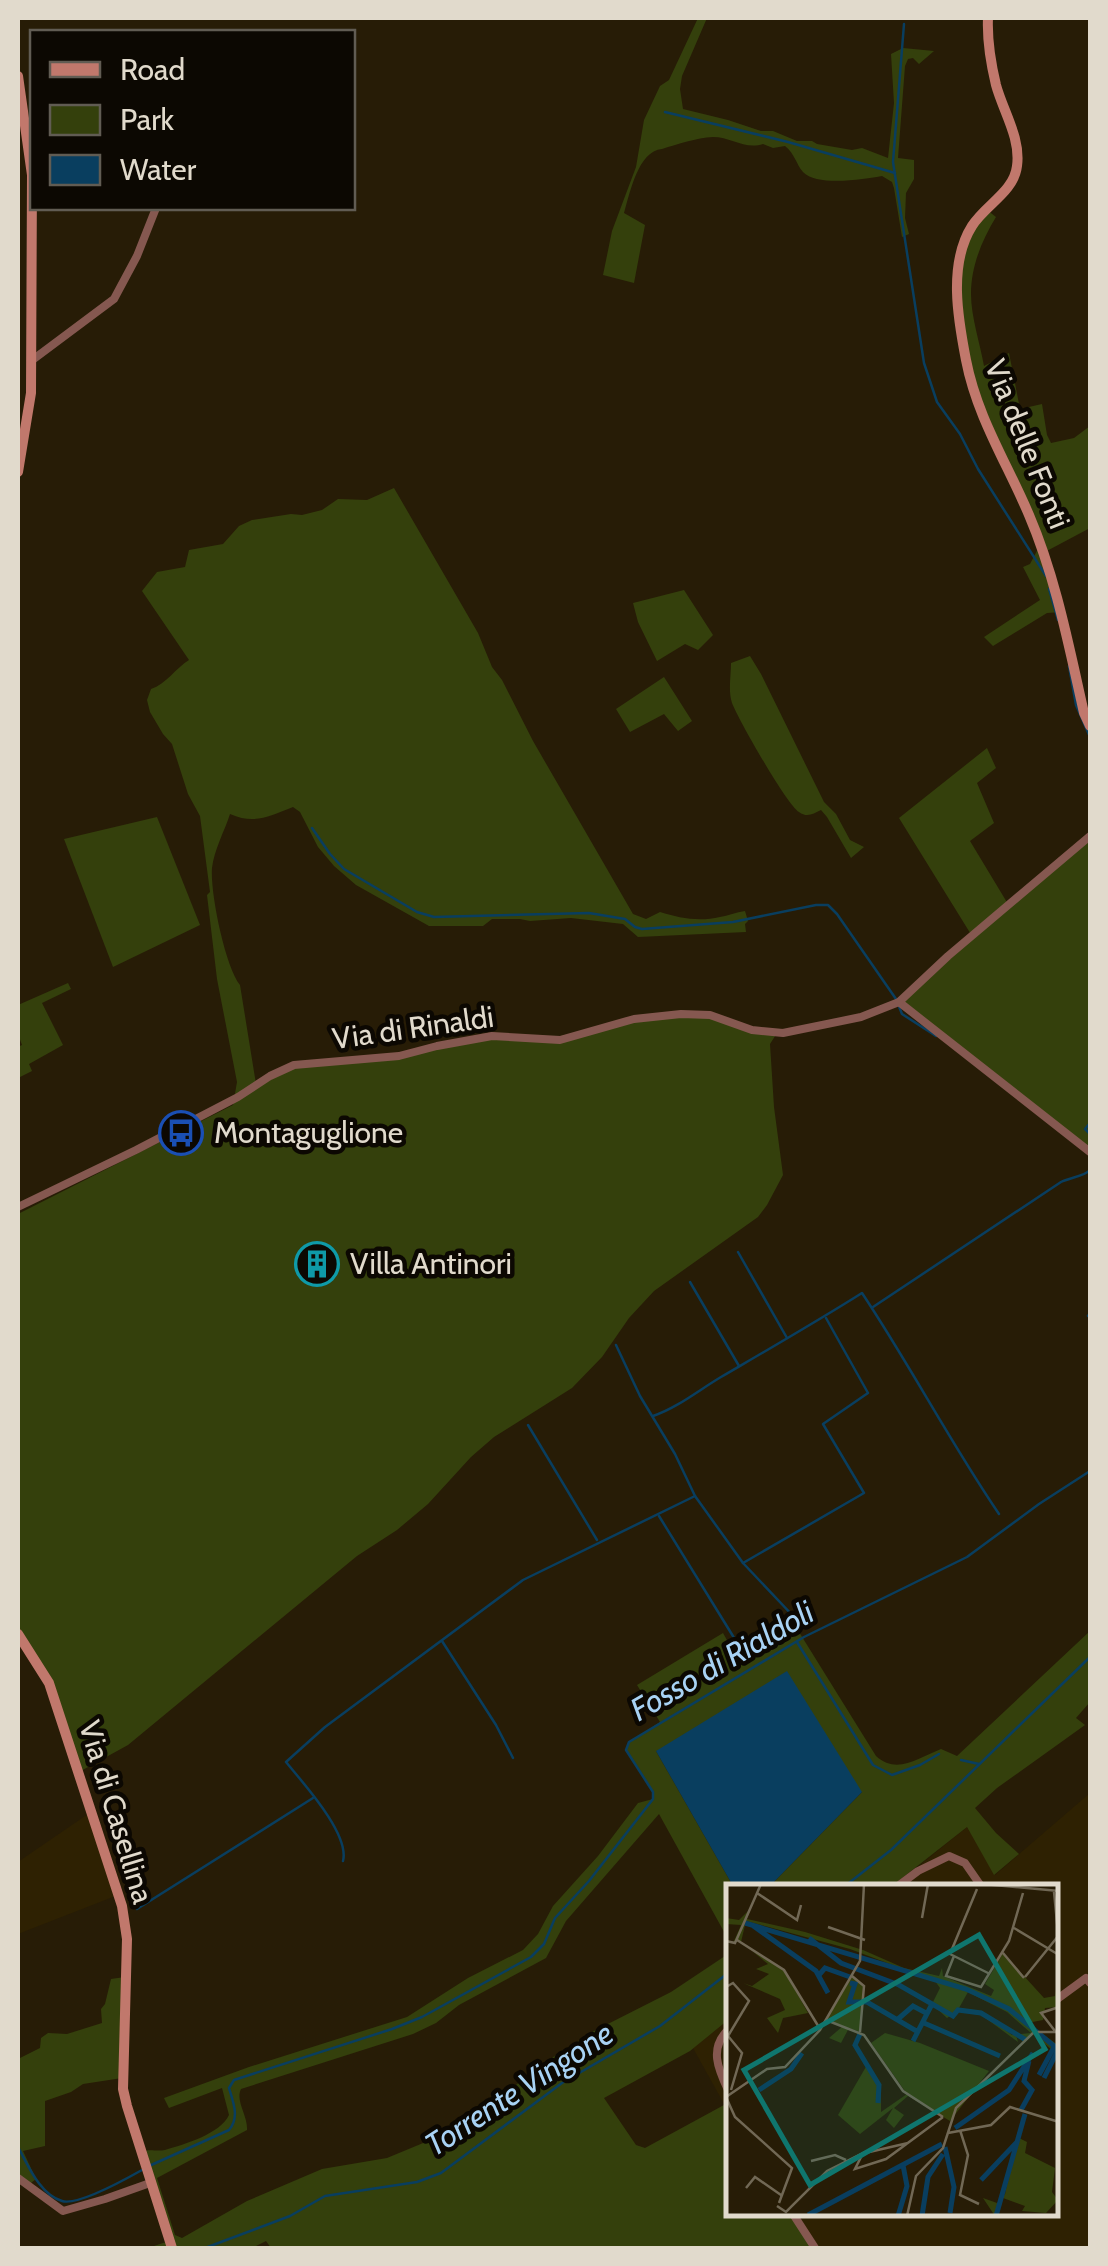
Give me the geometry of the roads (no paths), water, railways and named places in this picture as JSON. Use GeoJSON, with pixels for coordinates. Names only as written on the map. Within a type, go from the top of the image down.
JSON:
{"type":"FeatureCollection","features":[{"type":"Feature","properties":{"kind":"street","name":"Via delle Fonti"},"geometry":{"type":"LineString","coordinates":[[988,18],[996,86],[1016,140],[1018,166],[1011,184],[972,226],[959,260],[958,309],[978,408],[1029,516],[1049,569],[1084,714],[1090,725]]}},
{"type":"Feature","properties":{"kind":"street"},"geometry":{"type":"LineString","coordinates":[[18,76],[30,160]]}},
{"type":"Feature","properties":{"kind":"street"},"geometry":{"type":"LineString","coordinates":[[18,472],[31,393],[32,210]]}},
{"type":"Feature","properties":{"kind":"street"},"geometry":{"type":"LineString","coordinates":[[32,360],[114,299],[155,210]]}},
{"type":"Feature","properties":{"kind":"street","name":"Via di Rinaldi"},"geometry":{"type":"LineString","coordinates":[[18,1207],[150,1143],[294,1065],[399,1056],[492,1036],[560,1040],[634,1019],[681,1014],[710,1015],[752,1030],[783,1033],[861,1017],[899,1002],[1090,836]]}},
{"type":"Feature","properties":{"kind":"street"},"geometry":{"type":"LineString","coordinates":[[899,1002],[1090,1152]]}},
{"type":"Feature","properties":{"kind":"street","name":"Via di Casellina"},"geometry":{"type":"LineString","coordinates":[[18,1634],[49,1683],[122,1906],[127,1939],[123,2089],[172,2248]]}},
{"type":"Feature","properties":{"kind":"street"},"geometry":{"type":"LineString","coordinates":[[901,1884],[949,1856],[966,1864],[980,1884]]}},
{"type":"Feature","properties":{"kind":"street"},"geometry":{"type":"LineString","coordinates":[[1058,1996],[1088,1981]]}},
{"type":"Feature","properties":{"kind":"street"},"geometry":{"type":"LineString","coordinates":[[726,2032],[716,2051],[726,2085]]}},
{"type":"Feature","properties":{"kind":"street"},"geometry":{"type":"LineString","coordinates":[[18,2178],[63,2211],[106,2200],[149,2180]]}},
{"type":"Feature","properties":{"kind":"street"},"geometry":{"type":"LineString","coordinates":[[794,2216],[815,2248]]}},
{"type":"Feature","properties":{"kind":"water"},"geometry":{"type":"Polygon","coordinates":[[[787,1671],[862,1792],[772,1884],[732,1884],[656,1751],[787,1671]]]}},
{"type":"Feature","properties":{"kind":"waterway"},"geometry":{"type":"LineString","coordinates":[[904,24],[893,162],[924,363],[937,402],[1046,576]]}},
{"type":"Feature","properties":{"kind":"waterway"},"geometry":{"type":"LineString","coordinates":[[665,112],[895,173]]}},
{"type":"Feature","properties":{"kind":"waterway"},"geometry":{"type":"LineString","coordinates":[[1049,589],[1058,620]]}},
{"type":"Feature","properties":{"kind":"waterway"},"geometry":{"type":"LineString","coordinates":[[1069,666],[1076,705],[1090,737]]}},
{"type":"Feature","properties":{"kind":"waterway"},"geometry":{"type":"LineString","coordinates":[[312,828],[344,869],[417,912],[434,917],[589,913],[625,919],[642,929],[733,922],[828,905],[896,999],[902,1014],[936,1036]]}},
{"type":"Feature","properties":{"kind":"waterway"},"geometry":{"type":"LineString","coordinates":[[1090,1123],[1085,1129],[1090,1134]]}},
{"type":"Feature","properties":{"kind":"waterway"},"geometry":{"type":"LineString","coordinates":[[873,1307],[1061,1182],[1090,1170]]}},
{"type":"Feature","properties":{"kind":"waterway"},"geometry":{"type":"LineString","coordinates":[[738,1252],[787,1338]]}},
{"type":"Feature","properties":{"kind":"waterway"},"geometry":{"type":"LineString","coordinates":[[690,1282],[739,1366]]}},
{"type":"Feature","properties":{"kind":"waterway"},"geometry":{"type":"LineString","coordinates":[[653,1416],[862,1293],[999,1514]]}},
{"type":"Feature","properties":{"kind":"waterway"},"geometry":{"type":"LineString","coordinates":[[743,1563],[864,1493],[823,1424],[868,1393],[826,1318]]}},
{"type":"Feature","properties":{"kind":"waterway"},"geometry":{"type":"LineString","coordinates":[[616,1345],[695,1496],[743,1563],[795,1618]]}},
{"type":"Feature","properties":{"kind":"waterway"},"geometry":{"type":"LineString","coordinates":[[528,1425],[597,1540]]}},
{"type":"Feature","properties":{"kind":"waterway","name":"Fosso di Rialdoli"},"geometry":{"type":"LineString","coordinates":[[149,2166],[229,2130],[235,2115],[229,2088],[234,2080],[422,2017],[531,1957],[544,1944],[555,1918],[653,1799],[653,1792],[626,1750],[629,1742],[804,1637],[967,1557],[1090,1471]]}},
{"type":"Feature","properties":{"kind":"waterway"},"geometry":{"type":"LineString","coordinates":[[343,1861],[333,1823],[286,1762],[325,1727],[523,1580],[695,1496]]}},
{"type":"Feature","properties":{"kind":"waterway"},"geometry":{"type":"LineString","coordinates":[[659,1516],[744,1654]]}},
{"type":"Feature","properties":{"kind":"waterway"},"geometry":{"type":"LineString","coordinates":[[442,1641],[513,1758]]}},
{"type":"Feature","properties":{"kind":"waterway"},"geometry":{"type":"LineString","coordinates":[[797,1642],[873,1765],[892,1775],[939,1754]]}},
{"type":"Feature","properties":{"kind":"waterway","name":"Torrente Vingone"},"geometry":{"type":"LineString","coordinates":[[848,1884],[891,1850],[1090,1657]]}},
{"type":"Feature","properties":{"kind":"waterway"},"geometry":{"type":"LineString","coordinates":[[961,1760],[979,1764]]}},
{"type":"Feature","properties":{"kind":"waterway"},"geometry":{"type":"LineString","coordinates":[[137,1909],[313,1798]]}},
{"type":"Feature","properties":{"kind":"waterway","name":"Torrente Vingone"},"geometry":{"type":"LineString","coordinates":[[205,2248],[290,2216],[325,2196],[417,2182],[441,2173],[562,2083],[660,2026],[726,1975]]}},
{"type":"Feature","properties":{"kind":"waterway","name":"Fosso di Rialdoli"},"geometry":{"type":"LineString","coordinates":[[18,2147],[41,2186],[62,2201],[90,2196],[142,2170]]}},
{"type":"Feature","properties":{"kind":"place","name":"Montaguglione"},"geometry":{"type":"Point","coordinates":[181,1133]}},
{"type":"Feature","properties":{"kind":"place","name":"Villa Antinori"},"geometry":{"type":"Point","coordinates":[317,1264]}}]}
